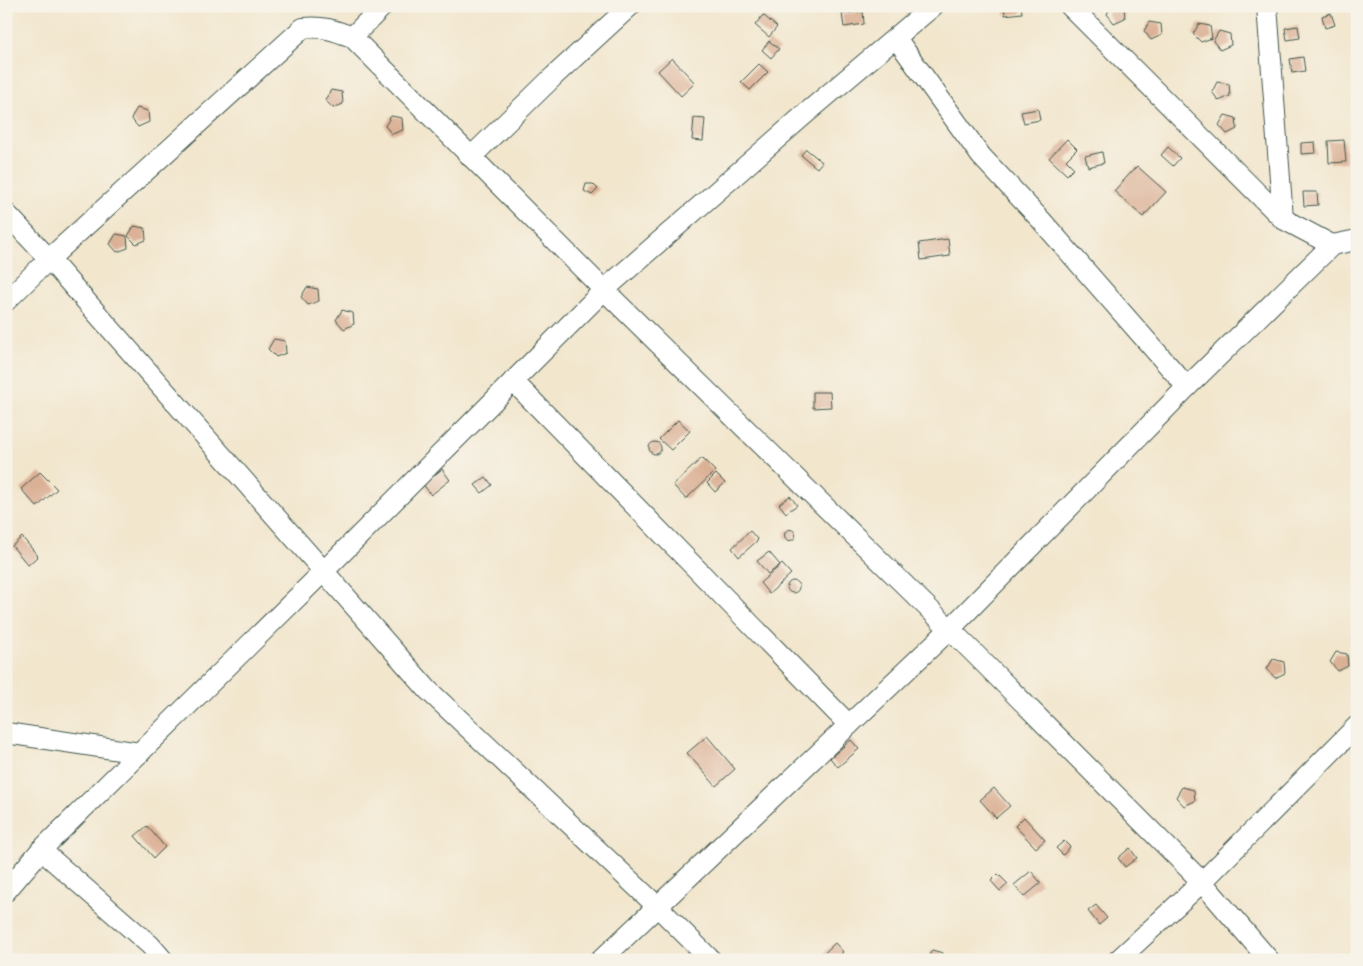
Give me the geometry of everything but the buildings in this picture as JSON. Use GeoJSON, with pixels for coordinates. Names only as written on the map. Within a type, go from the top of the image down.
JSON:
{"type":"FeatureCollection","features":[{"type":"Feature","properties":{"kind":"street"},"geometry":{"type":"LineString","coordinates":[[352,37],[384,6]]}},
{"type":"Feature","properties":{"kind":"street"},"geometry":{"type":"LineString","coordinates":[[6,891],[41,850],[324,571],[604,290],[804,114],[934,6]]}},
{"type":"Feature","properties":{"kind":"street"},"geometry":{"type":"LineString","coordinates":[[1070,6],[1283,219],[1332,245]]}},
{"type":"Feature","properties":{"kind":"street"},"geometry":{"type":"LineString","coordinates":[[1267,6],[1283,219]]}},
{"type":"Feature","properties":{"kind":"street"},"geometry":{"type":"LineString","coordinates":[[471,157],[616,10]]}},
{"type":"Feature","properties":{"kind":"street"},"geometry":{"type":"LineString","coordinates":[[6,301],[49,259],[303,28],[318,27],[331,29],[352,37],[604,290],[950,629],[1202,882],[1269,960]]}},
{"type":"Feature","properties":{"kind":"street"},"geometry":{"type":"LineString","coordinates":[[896,38],[981,156],[1187,387]]}},
{"type":"Feature","properties":{"kind":"street"},"geometry":{"type":"LineString","coordinates":[[6,214],[49,259],[428,690],[712,960]]}},
{"type":"Feature","properties":{"kind":"street"},"geometry":{"type":"LineString","coordinates":[[601,960],[950,629],[1187,387],[1332,245],[1357,240]]}},
{"type":"Feature","properties":{"kind":"street"},"geometry":{"type":"LineString","coordinates":[[513,381],[849,725]]}},
{"type":"Feature","properties":{"kind":"street"},"geometry":{"type":"LineString","coordinates":[[1118,960],[1202,882],[1357,726]]}},
{"type":"Feature","properties":{"kind":"street"},"geometry":{"type":"LineString","coordinates":[[6,733],[140,753]]}},
{"type":"Feature","properties":{"kind":"street"},"geometry":{"type":"LineString","coordinates":[[41,850],[150,945],[163,960]]}}]}
